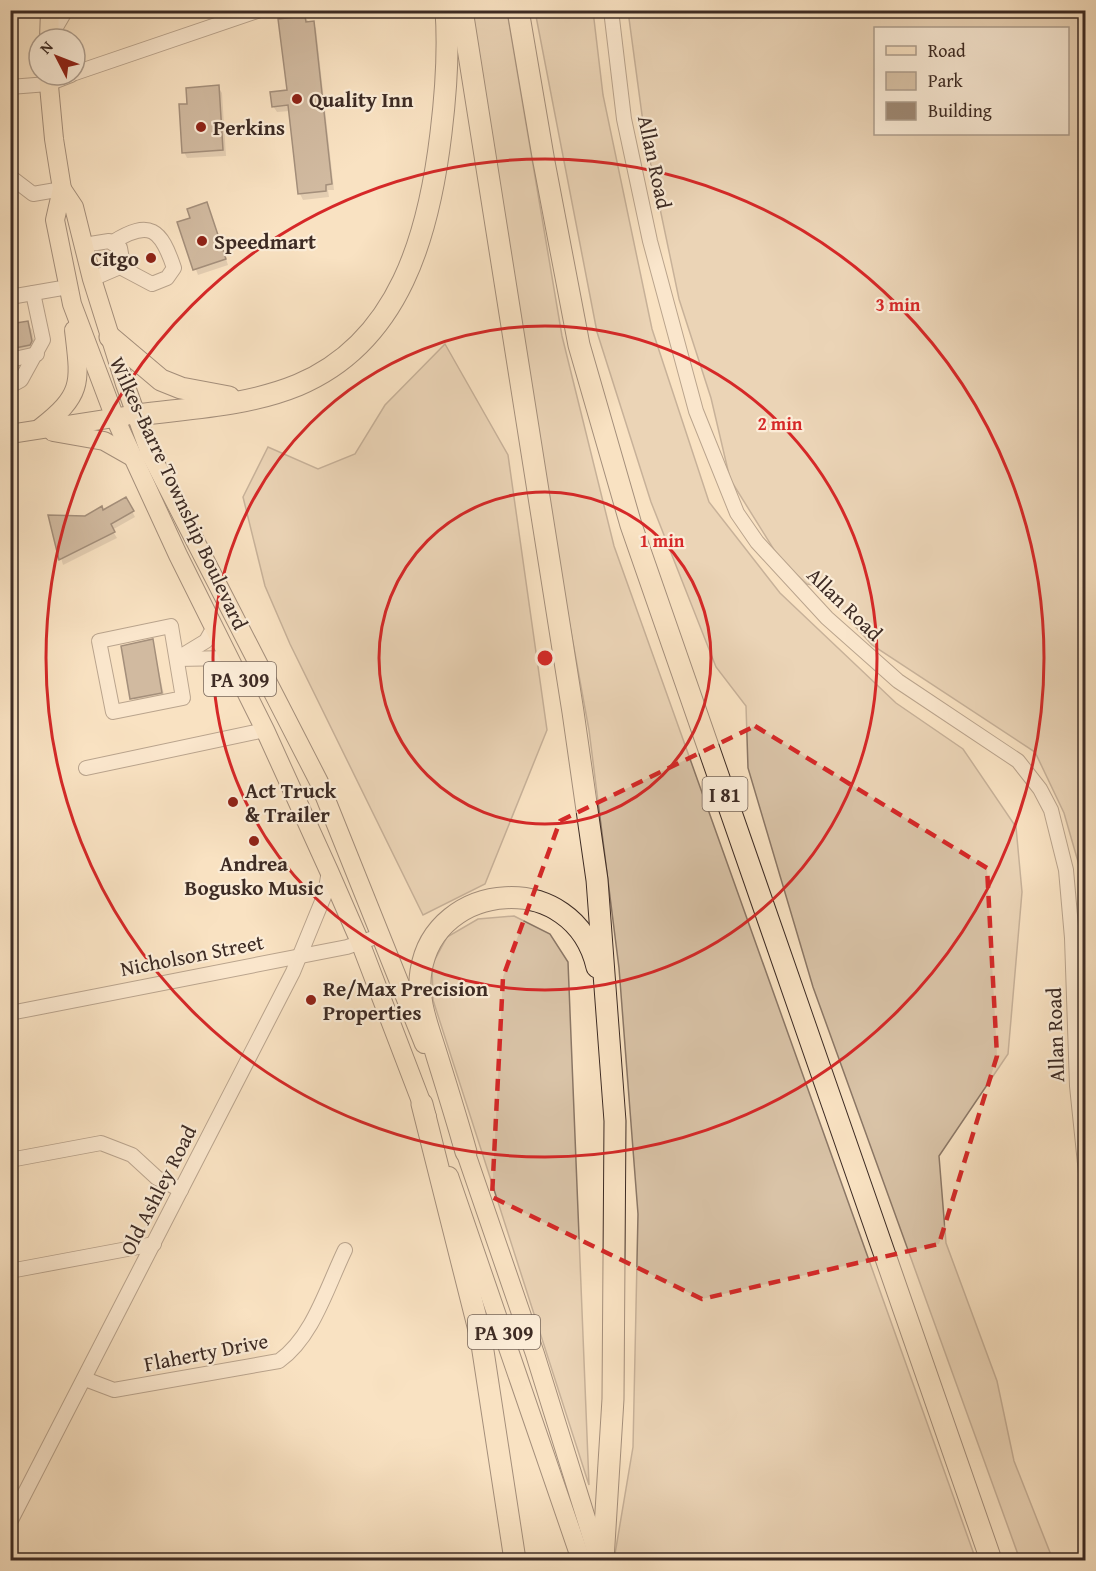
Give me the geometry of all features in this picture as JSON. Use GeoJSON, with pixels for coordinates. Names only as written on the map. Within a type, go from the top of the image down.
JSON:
{"type":"FeatureCollection","features":[{"type":"Feature","properties":{"kind":"highway"},"geometry":{"type":"LineString","coordinates":[[137,415],[250,401],[300,384],[339,362],[378,325],[398,295],[418,246],[437,169],[449,51],[446,10]]}},
{"type":"Feature","properties":{"kind":"highway"},"geometry":{"type":"LineString","coordinates":[[462,10],[597,880],[615,1121],[616,1253],[613,1399],[601,1560]]}},
{"type":"Feature","properties":{"kind":"highway","name":"I 81"},"geometry":{"type":"LineString","coordinates":[[518,10],[579,345],[631,525],[992,1560]]}},
{"type":"Feature","properties":{"kind":"highway"},"geometry":{"type":"LineString","coordinates":[[110,337],[161,381],[181,388],[250,401]]}},
{"type":"Feature","properties":{"kind":"highway"},"geometry":{"type":"LineString","coordinates":[[466,1152],[420,989],[425,954],[444,926],[470,907],[486,901],[516,896],[547,903],[575,926],[589,945],[597,963],[607,1016]]}},
{"type":"Feature","properties":{"kind":"highway"},"geometry":{"type":"LineString","coordinates":[[422,1104],[482,1338],[515,1560]]}},
{"type":"Feature","properties":{"kind":"main road"},"geometry":{"type":"LineString","coordinates":[[49,27],[50,10]]}},
{"type":"Feature","properties":{"kind":"main road","name":"Wilkes-Barre Township Boulevard"},"geometry":{"type":"LineString","coordinates":[[49,87],[62,189],[55,220],[70,296],[115,418],[265,730],[360,942],[422,1104]]}},
{"type":"Feature","properties":{"kind":"main road","name":"Wilkes-Barre Township Boulevard"},"geometry":{"type":"LineString","coordinates":[[62,189],[75,207],[92,279],[150,453],[319,782],[382,935],[466,1152]]}},
{"type":"Feature","properties":{"kind":"main road"},"geometry":{"type":"LineString","coordinates":[[40,429],[67,405],[80,377],[70,296]]}},
{"type":"Feature","properties":{"kind":"main road"},"geometry":{"type":"LineString","coordinates":[[10,434],[137,415]]}},
{"type":"Feature","properties":{"kind":"main road"},"geometry":{"type":"LineString","coordinates":[[40,429],[104,441],[134,458]]}},
{"type":"Feature","properties":{"kind":"main road","name":"PA 309"},"geometry":{"type":"LineString","coordinates":[[422,1104],[493,1300],[581,1560]]}},
{"type":"Feature","properties":{"kind":"main road","name":"PA 309"},"geometry":{"type":"LineString","coordinates":[[466,1152],[535,1354],[601,1560]]}},
{"type":"Feature","properties":{"kind":"street"},"geometry":{"type":"LineString","coordinates":[[56,27],[66,10]]}},
{"type":"Feature","properties":{"kind":"street"},"geometry":{"type":"LineString","coordinates":[[87,69],[231,15],[260,10]]}},
{"type":"Feature","properties":{"kind":"street","name":"Allan Road"},"geometry":{"type":"LineString","coordinates":[[611,10],[624,119],[650,241],[696,411],[737,513],[764,550],[844,634],[898,681],[1018,761],[1040,789],[1051,810],[1066,870],[1072,938],[1077,1086],[1086,1173]]}},
{"type":"Feature","properties":{"kind":"street"},"geometry":{"type":"LineString","coordinates":[[10,87],[27,83]]}},
{"type":"Feature","properties":{"kind":"street"},"geometry":{"type":"LineString","coordinates":[[11,175],[33,194],[62,189]]}},
{"type":"Feature","properties":{"kind":"street"},"geometry":{"type":"LineString","coordinates":[[84,245],[113,242],[126,234],[152,229],[162,238],[174,268],[167,279],[152,284],[120,267]]}},
{"type":"Feature","properties":{"kind":"street"},"geometry":{"type":"LineString","coordinates":[[113,242],[120,248],[122,259],[120,267]]}},
{"type":"Feature","properties":{"kind":"street"},"geometry":{"type":"LineString","coordinates":[[92,279],[120,267]]}},
{"type":"Feature","properties":{"kind":"street"},"geometry":{"type":"LineString","coordinates":[[10,297],[33,293],[70,296]]}},
{"type":"Feature","properties":{"kind":"street"},"geometry":{"type":"LineString","coordinates":[[10,386],[21,380],[43,340],[33,293]]}},
{"type":"Feature","properties":{"kind":"street"},"geometry":{"type":"LineString","coordinates":[[10,360],[37,354]]}},
{"type":"Feature","properties":{"kind":"street"},"geometry":{"type":"LineString","coordinates":[[171,626],[177,659],[183,698],[113,712],[99,640],[171,626]]}},
{"type":"Feature","properties":{"kind":"street"},"geometry":{"type":"LineString","coordinates":[[177,659],[206,641],[214,627]]}},
{"type":"Feature","properties":{"kind":"street"},"geometry":{"type":"LineString","coordinates":[[177,659],[230,658]]}},
{"type":"Feature","properties":{"kind":"street"},"geometry":{"type":"LineString","coordinates":[[86,768],[265,730]]}},
{"type":"Feature","properties":{"kind":"street","name":"Old Ashley Road"},"geometry":{"type":"LineString","coordinates":[[10,1522],[154,1244],[299,956],[325,894],[329,871]]}},
{"type":"Feature","properties":{"kind":"street","name":"Nicholson Street"},"geometry":{"type":"LineString","coordinates":[[10,1013],[299,956],[382,935]]}},
{"type":"Feature","properties":{"kind":"street"},"geometry":{"type":"LineString","coordinates":[[10,1160],[101,1143],[132,1155],[157,1178],[181,1190]]}},
{"type":"Feature","properties":{"kind":"street"},"geometry":{"type":"LineString","coordinates":[[10,1271],[154,1244]]}},
{"type":"Feature","properties":{"kind":"street","name":"Flaherty Drive"},"geometry":{"type":"LineString","coordinates":[[85,1379],[114,1390],[279,1361],[292,1351],[306,1332],[345,1250]]}},
{"type":"Feature","properties":{"kind":"highlighted area"},"geometry":{"type":"Polygon","coordinates":[[[755,726],[987,868],[997,1056],[939,1244],[702,1299],[492,1197],[503,977],[560,821],[755,726]]]}},
{"type":"Feature","properties":{"kind":"green space"},"geometry":{"type":"Polygon","coordinates":[[[470,11],[507,11],[562,336],[614,546],[976,1560],[614,1560],[633,1447],[638,1214],[619,968],[589,730],[539,457],[470,11]]]}},
{"type":"Feature","properties":{"kind":"green space"},"geometry":{"type":"Polygon","coordinates":[[[535,11],[593,11],[603,95],[652,329],[709,502],[780,593],[896,703],[963,749],[1016,827],[1022,892],[1008,1054],[939,1156],[946,1243],[997,1381],[1014,1461],[1053,1560],[1020,1560],[813,987],[748,768],[746,706],[716,667],[651,502],[597,332],[535,11]]]}},
{"type":"Feature","properties":{"kind":"green space"},"geometry":{"type":"Polygon","coordinates":[[[628,11],[1085,11],[1085,903],[1083,879],[1064,813],[1035,752],[872,645],[819,586],[807,584],[781,561],[730,479],[711,398],[679,299],[645,137],[628,11]]]}},
{"type":"Feature","properties":{"kind":"green space"},"geometry":{"type":"Polygon","coordinates":[[[445,344],[508,455],[547,730],[485,884],[423,915],[290,644],[265,586],[243,497],[268,447],[318,469],[355,454],[385,405],[445,344]]]}},
{"type":"Feature","properties":{"kind":"green space"},"geometry":{"type":"Polygon","coordinates":[[[514,916],[550,934],[568,962],[589,1485],[433,1000],[432,965],[447,937],[478,919],[514,916]]]}},
{"type":"Feature","properties":{"kind":"building","name":"Quality Inn"},"geometry":{"type":"Polygon","coordinates":[[[305,16],[306,22],[314,21],[332,184],[326,185],[326,191],[298,194],[288,105],[272,107],[270,92],[287,90],[278,19],[305,16]]]}},
{"type":"Feature","properties":{"kind":"building","name":"Perkins"},"geometry":{"type":"Polygon","coordinates":[[[219,85],[223,150],[182,153],[179,104],[187,104],[186,88],[219,85]]]}},
{"type":"Feature","properties":{"kind":"building","name":"Speedmart"},"geometry":{"type":"Polygon","coordinates":[[[207,202],[226,259],[193,270],[177,222],[190,218],[187,209],[207,202]]]}},
{"type":"Feature","properties":{"kind":"building"},"geometry":{"type":"Polygon","coordinates":[[[28,321],[32,341],[30,345],[10,349],[10,324],[28,321]]]}},
{"type":"Feature","properties":{"kind":"building"},"geometry":{"type":"Polygon","coordinates":[[[126,497],[134,511],[111,524],[115,532],[59,560],[48,515],[85,516],[102,506],[103,510],[126,497]]]}},
{"type":"Feature","properties":{"kind":"building"},"geometry":{"type":"Polygon","coordinates":[[[153,639],[162,693],[130,699],[121,646],[153,639]]]}},
{"type":"Feature","properties":{"kind":"place","name":"Quality Inn"},"geometry":{"type":"Point","coordinates":[297,99]}},
{"type":"Feature","properties":{"kind":"place","name":"Perkins"},"geometry":{"type":"Point","coordinates":[201,127]}},
{"type":"Feature","properties":{"kind":"place","name":"Speedmart"},"geometry":{"type":"Point","coordinates":[202,241]}},
{"type":"Feature","properties":{"kind":"place","name":"Citgo"},"geometry":{"type":"Point","coordinates":[151,258]}},
{"type":"Feature","properties":{"kind":"place","name":"Act Truck & Trailer"},"geometry":{"type":"Point","coordinates":[233,802]}},
{"type":"Feature","properties":{"kind":"place","name":"Andrea Bogusko Music"},"geometry":{"type":"Point","coordinates":[254,841]}},
{"type":"Feature","properties":{"kind":"place","name":"Re/Max Precision Properties"},"geometry":{"type":"Point","coordinates":[311,1000]}}]}
